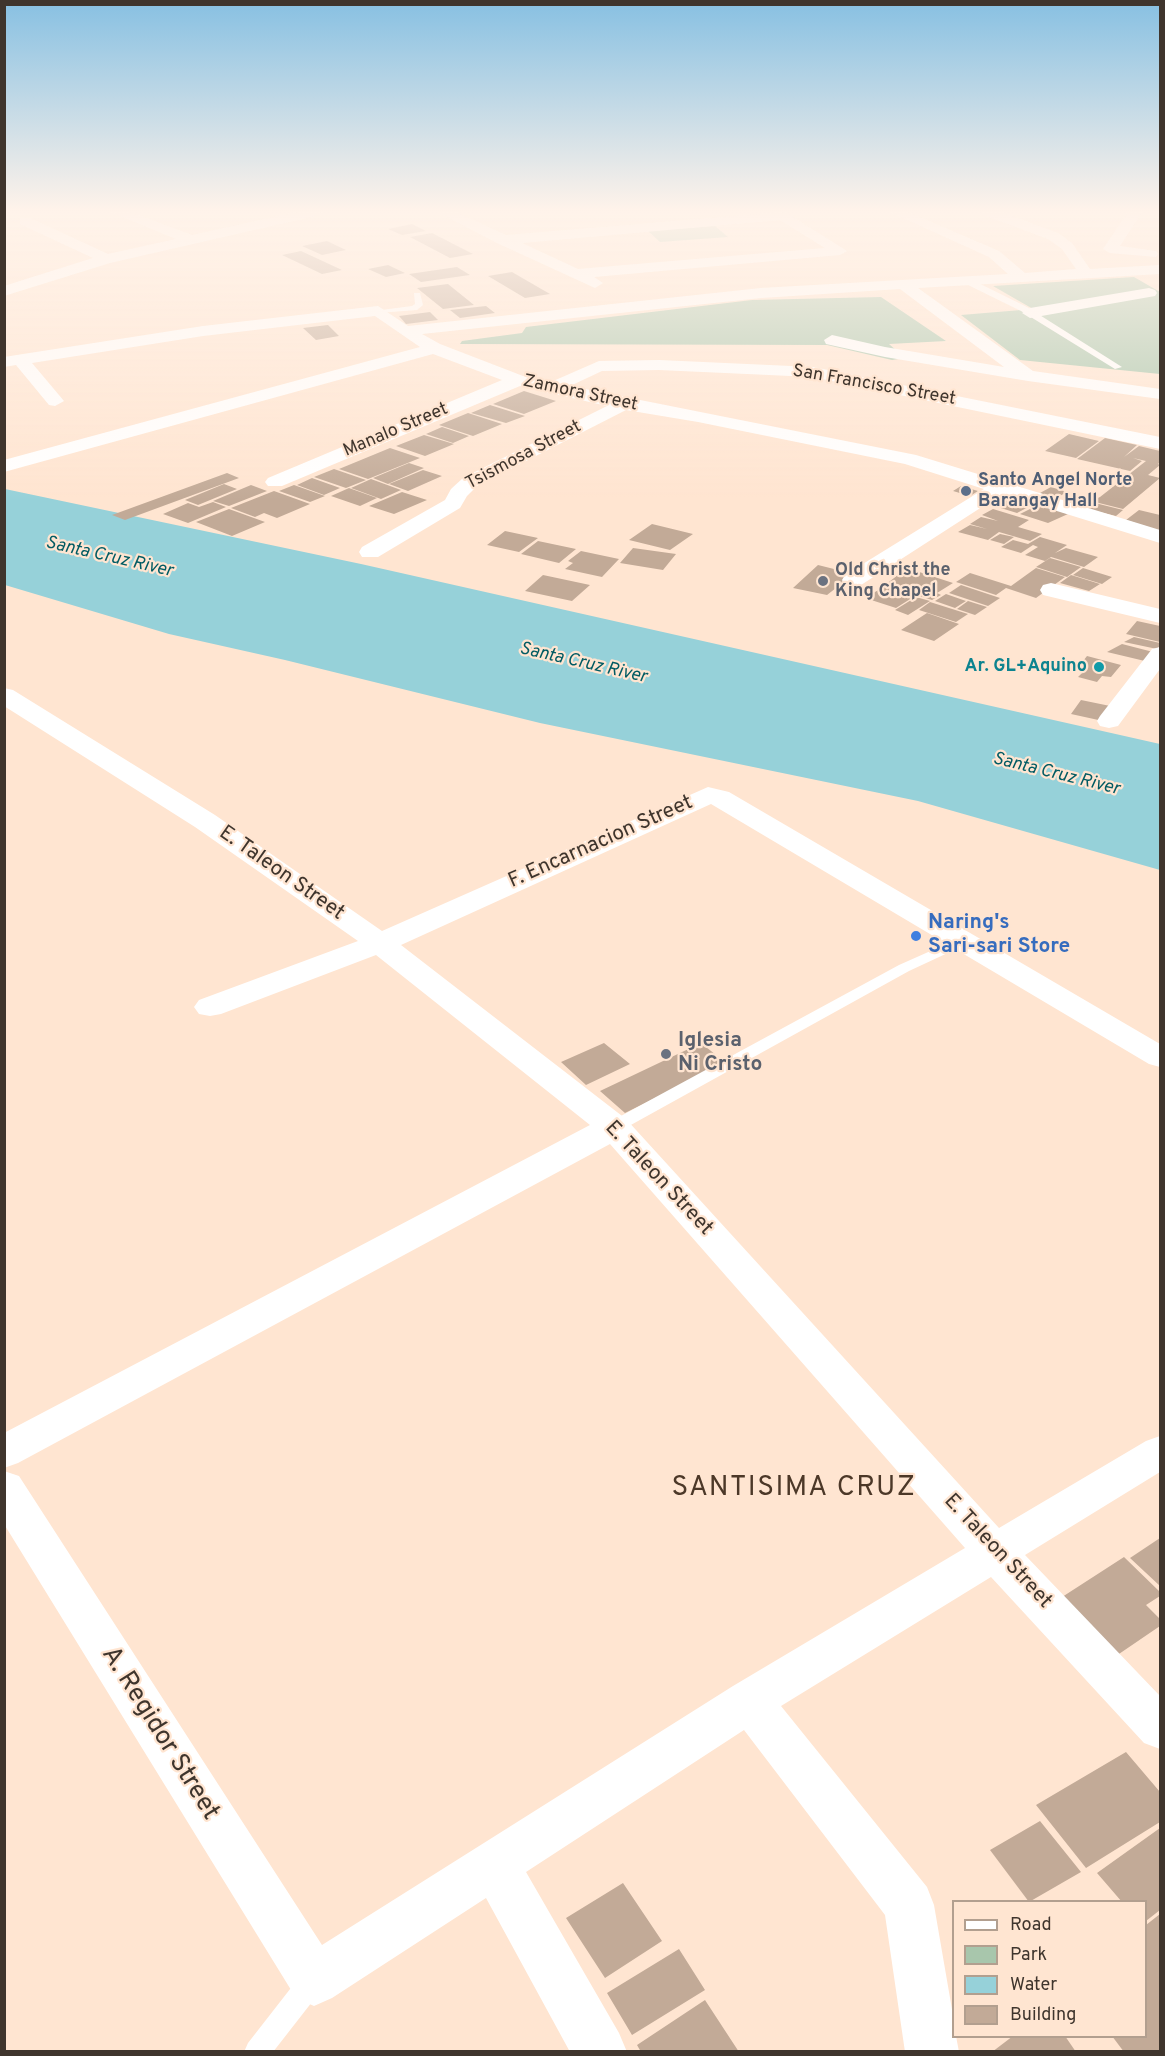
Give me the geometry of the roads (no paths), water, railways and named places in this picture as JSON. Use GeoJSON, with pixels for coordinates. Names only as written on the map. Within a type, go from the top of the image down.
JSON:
{"type":"FeatureCollection","features":[{"type":"Feature","properties":{"kind":"street"},"geometry":{"type":"LineString","coordinates":[[405,331],[615,308]]}},
{"type":"Feature","properties":{"kind":"street"},"geometry":{"type":"LineString","coordinates":[[935,308],[1028,376]]}},
{"type":"Feature","properties":{"kind":"street"},"geometry":{"type":"LineString","coordinates":[[1030,313],[1058,308]]}},
{"type":"Feature","properties":{"kind":"street"},"geometry":{"type":"LineString","coordinates":[[12,361],[203,331],[378,311]]}},
{"type":"Feature","properties":{"kind":"street","name":"Zamora Street"},"geometry":{"type":"LineString","coordinates":[[378,311],[405,331],[434,348],[518,380],[624,404],[698,416],[909,459],[1161,537]]}},
{"type":"Feature","properties":{"kind":"street"},"geometry":{"type":"LineString","coordinates":[[832,340],[885,352],[1028,376],[1161,394]]}},
{"type":"Feature","properties":{"kind":"street"},"geometry":{"type":"LineString","coordinates":[[4,466],[434,348]]}},
{"type":"Feature","properties":{"kind":"street","name":"San Francisco Street"},"geometry":{"type":"LineString","coordinates":[[553,388],[599,366],[662,357],[813,372],[1161,443]]}},
{"type":"Feature","properties":{"kind":"street"},"geometry":{"type":"LineString","coordinates":[[12,361],[55,401]]}},
{"type":"Feature","properties":{"kind":"street","name":"Manalo Street"},"geometry":{"type":"LineString","coordinates":[[275,482],[518,380]]}},
{"type":"Feature","properties":{"kind":"street","name":"Tsismosa Street"},"geometry":{"type":"LineString","coordinates":[[370,552],[453,504],[458,493],[470,482],[624,404]]}},
{"type":"Feature","properties":{"kind":"street"},"geometry":{"type":"LineString","coordinates":[[853,580],[1000,487]]}},
{"type":"Feature","properties":{"kind":"street"},"geometry":{"type":"LineString","coordinates":[[1052,590],[1161,616]]}},
{"type":"Feature","properties":{"kind":"street"},"geometry":{"type":"LineString","coordinates":[[1109,721],[1161,654]]}},
{"type":"Feature","properties":{"kind":"street","name":"E. Taleon Street"},"geometry":{"type":"LineString","coordinates":[[4,695],[205,821],[380,943],[614,1127],[994,1551],[1161,1728]]}},
{"type":"Feature","properties":{"kind":"street","name":"F. Encarnacion Street"},"geometry":{"type":"LineString","coordinates":[[210,1007],[380,943],[691,800],[708,795],[720,798],[1161,1057]]}},
{"type":"Feature","properties":{"kind":"street"},"geometry":{"type":"LineString","coordinates":[[4,1452],[614,1127]]}},
{"type":"Feature","properties":{"kind":"street"},"geometry":{"type":"LineString","coordinates":[[314,1980],[749,1701],[1161,1452]]}},
{"type":"Feature","properties":{"kind":"street","name":"A. Regidor Street"},"geometry":{"type":"LineString","coordinates":[[4,1488],[314,1980]]}},
{"type":"Feature","properties":{"kind":"street"},"geometry":{"type":"LineString","coordinates":[[749,1701],[909,1905],[932,2052]]}},
{"type":"Feature","properties":{"kind":"street"},"geometry":{"type":"LineString","coordinates":[[494,1865],[600,2052]]}},
{"type":"Feature","properties":{"kind":"lane"},"geometry":{"type":"LineString","coordinates":[[378,311],[414,308]]}},
{"type":"Feature","properties":{"kind":"lane"},"geometry":{"type":"LineString","coordinates":[[1020,308],[1118,367]]}},
{"type":"Feature","properties":{"kind":"lane"},"geometry":{"type":"LineString","coordinates":[[614,1127],[904,968],[962,941]]}},
{"type":"Feature","properties":{"kind":"lane"},"geometry":{"type":"LineString","coordinates":[[257,2052],[314,1980]]}},
{"type":"Feature","properties":{"kind":"water","name":"Santa Cruz River"},"geometry":{"type":"Polygon","coordinates":[[[5,489],[361,564],[1160,744],[1160,870],[918,801],[540,723],[169,634],[5,585],[5,489]]]}},
{"type":"Feature","properties":{"kind":"place","name":"Santo Angel Norte Barangay Hall"},"geometry":{"type":"Point","coordinates":[966,491]}},
{"type":"Feature","properties":{"kind":"place","name":"Old Christ the King Chapel"},"geometry":{"type":"Point","coordinates":[823,581]}},
{"type":"Feature","properties":{"kind":"place","name":"Ar. GL+Aquino"},"geometry":{"type":"Point","coordinates":[1099,667]}},
{"type":"Feature","properties":{"kind":"place","name":"Naring's Sari-sari Store"},"geometry":{"type":"Point","coordinates":[916,936]}},
{"type":"Feature","properties":{"kind":"place","name":"Iglesia Ni Cristo"},"geometry":{"type":"Point","coordinates":[666,1054]}},
{"type":"Feature","properties":{"kind":"district","name":"SANTISIMA CRUZ"},"geometry":{"type":"Point","coordinates":[794,1489]}}]}
